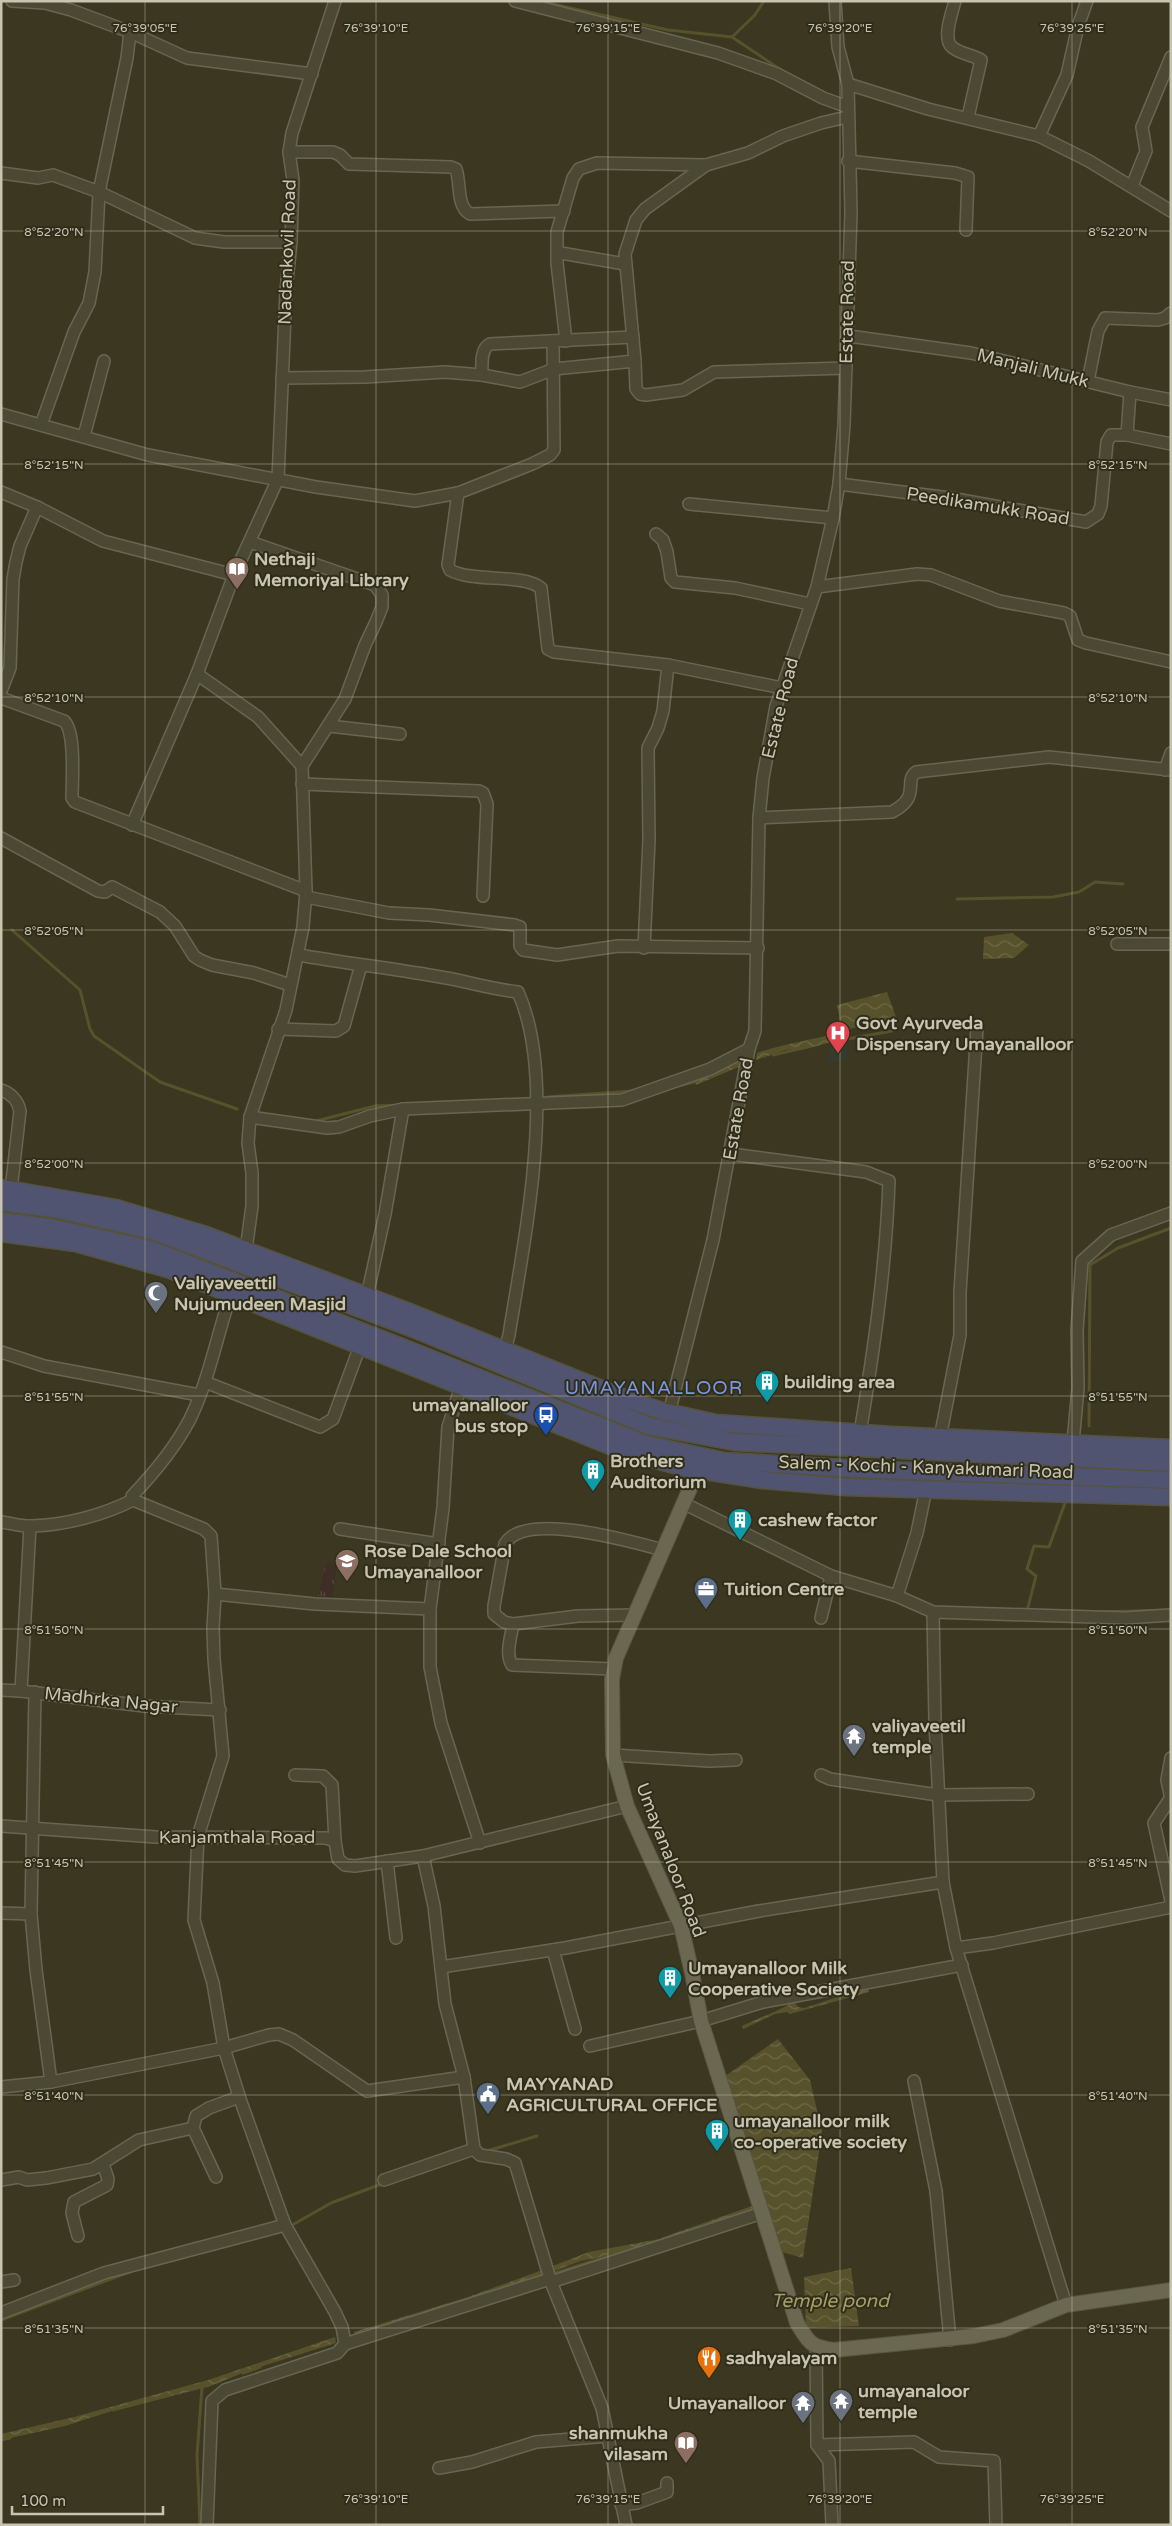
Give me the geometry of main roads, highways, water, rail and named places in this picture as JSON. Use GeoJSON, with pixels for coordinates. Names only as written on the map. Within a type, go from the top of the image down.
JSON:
{"type":"FeatureCollection","features":[{"type":"Feature","properties":{"kind":"highway","name":"Salem - Kochi - Kanyakumari Road"},"geometry":{"type":"LineString","coordinates":[[4,1193],[116,1208],[246,1250],[629,1400],[716,1423],[940,1438],[1171,1448]]}},
{"type":"Feature","properties":{"kind":"highway"},"geometry":{"type":"LineString","coordinates":[[4,1193],[55,1209],[154,1231],[414,1329],[649,1426],[735,1442],[1171,1463]]}},
{"type":"Feature","properties":{"kind":"highway"},"geometry":{"type":"LineString","coordinates":[[1,1221],[54,1228],[150,1249],[645,1444],[724,1461],[877,1470],[1171,1480]]}},
{"type":"Feature","properties":{"kind":"highway","name":"Salem - Kochi - Kanyakumari Road"},"geometry":{"type":"LineString","coordinates":[[1,1234],[76,1243],[168,1269],[623,1451],[698,1470],[763,1480],[846,1487],[1171,1497]]}},
{"type":"Feature","properties":{"kind":"main road","name":"Umayanaloor Road"},"geometry":{"type":"LineString","coordinates":[[698,1470],[634,1615],[613,1669],[613,1755],[627,1806],[681,1926],[701,2020],[797,2323],[810,2344],[816,2348],[834,2350],[950,2340],[1003,2330],[1066,2305],[1171,2290]]}},
{"type":"Feature","properties":{"kind":"water"},"geometry":{"type":"Polygon","coordinates":[[[1012,933],[1029,945],[1014,958],[983,959],[984,937],[1012,933]]]}},
{"type":"Feature","properties":{"kind":"water"},"geometry":{"type":"Polygon","coordinates":[[[887,992],[896,1017],[842,1031],[837,1005],[887,992]]]}},
{"type":"Feature","properties":{"kind":"water"},"geometry":{"type":"Polygon","coordinates":[[[838,1033],[839,1040],[806,1049],[785,1050],[756,1060],[757,1053],[838,1033]]]}},
{"type":"Feature","properties":{"kind":"water"},"geometry":{"type":"Polygon","coordinates":[[[743,1055],[741,1066],[696,1085],[695,1081],[743,1055]]]}},
{"type":"Feature","properties":{"kind":"water"},"geometry":{"type":"Polygon","coordinates":[[[868,1987],[869,1992],[790,2014],[787,2012],[775,2014],[743,2029],[742,2026],[794,2001],[798,2007],[804,2008],[868,1987]]]}},
{"type":"Feature","properties":{"kind":"water"},"geometry":{"type":"Polygon","coordinates":[[[778,2039],[810,2080],[822,2132],[803,2258],[782,2252],[725,2076],[778,2039]]]}},
{"type":"Feature","properties":{"kind":"water"},"geometry":{"type":"Polygon","coordinates":[[[752,2206],[754,2211],[664,2243],[661,2238],[752,2206]]]}},
{"type":"Feature","properties":{"kind":"water"},"geometry":{"type":"Polygon","coordinates":[[[659,2239],[662,2245],[581,2261],[551,2272],[550,2267],[589,2252],[659,2239]]]}},
{"type":"Feature","properties":{"kind":"water","name":"Temple pond"},"geometry":{"type":"Polygon","coordinates":[[[851,2268],[859,2326],[806,2328],[804,2277],[851,2268]]]}},
{"type":"Feature","properties":{"kind":"water"},"geometry":{"type":"Polygon","coordinates":[[[545,2269],[546,2276],[356,2339],[354,2332],[468,2297],[545,2269]]]}},
{"type":"Feature","properties":{"kind":"water"},"geometry":{"type":"Polygon","coordinates":[[[335,2337],[336,2343],[250,2370],[208,2387],[115,2410],[65,2426],[1,2440],[1,2434],[74,2417],[208,2380],[335,2337]]]}},
{"type":"Feature","properties":{"kind":"waterway"},"geometry":{"type":"LineString","coordinates":[[540,1],[668,30],[732,37],[781,70]]}},
{"type":"Feature","properties":{"kind":"waterway"},"geometry":{"type":"LineString","coordinates":[[732,37],[754,16],[764,1]]}},
{"type":"Feature","properties":{"kind":"waterway"},"geometry":{"type":"LineString","coordinates":[[957,899],[1053,897],[1079,892],[1095,882],[1123,884]]}},
{"type":"Feature","properties":{"kind":"waterway"},"geometry":{"type":"LineString","coordinates":[[12,930],[80,990],[90,1029],[94,1036],[160,1082],[237,1109]]}},
{"type":"Feature","properties":{"kind":"waterway"},"geometry":{"type":"LineString","coordinates":[[836,1041],[892,1031]]}},
{"type":"Feature","properties":{"kind":"waterway"},"geometry":{"type":"LineString","coordinates":[[773,1055],[803,1048]]}},
{"type":"Feature","properties":{"kind":"waterway"},"geometry":{"type":"LineString","coordinates":[[670,1088],[698,1081]]}},
{"type":"Feature","properties":{"kind":"waterway"},"geometry":{"type":"LineString","coordinates":[[547,1097],[633,1091]]}},
{"type":"Feature","properties":{"kind":"waterway"},"geometry":{"type":"LineString","coordinates":[[312,1122],[375,1106],[399,1105]]}},
{"type":"Feature","properties":{"kind":"waterway"},"geometry":{"type":"LineString","coordinates":[[1089,1426],[1090,1265],[1118,1248],[1171,1228]]}},
{"type":"Feature","properties":{"kind":"waterway"},"geometry":{"type":"LineString","coordinates":[[1027,1611],[1036,1576],[1027,1569],[1034,1546],[1049,1547],[1065,1503]]}},
{"type":"Feature","properties":{"kind":"waterway"},"geometry":{"type":"LineString","coordinates":[[1097,1612],[1166,1610]]}},
{"type":"Feature","properties":{"kind":"waterway"},"geometry":{"type":"LineString","coordinates":[[487,2151],[537,2136]]}},
{"type":"Feature","properties":{"kind":"waterway"},"geometry":{"type":"LineString","coordinates":[[294,2224],[331,2203],[384,2183]]}},
{"type":"Feature","properties":{"kind":"waterway"},"geometry":{"type":"LineString","coordinates":[[204,2252],[275,2233]]}},
{"type":"Feature","properties":{"kind":"waterway"},"geometry":{"type":"LineString","coordinates":[[552,2274],[615,2254]]}},
{"type":"Feature","properties":{"kind":"waterway"},"geometry":{"type":"LineString","coordinates":[[1,2320],[135,2270]]}},
{"type":"Feature","properties":{"kind":"waterway"},"geometry":{"type":"LineString","coordinates":[[243,2373],[260,2367]]}},
{"type":"Feature","properties":{"kind":"waterway"},"geometry":{"type":"LineString","coordinates":[[200,2525],[197,2455],[202,2387]]}},
{"type":"Feature","properties":{"kind":"waterway"},"geometry":{"type":"LineString","coordinates":[[113,2410],[170,2395]]}},
{"type":"Feature","properties":{"kind":"waterway"},"geometry":{"type":"LineString","coordinates":[[1,2440],[10,2438]]}},
{"type":"Feature","properties":{"kind":"place","name":"Nethaji Memoriyal Library"},"geometry":{"type":"Point","coordinates":[237,590]}},
{"type":"Feature","properties":{"kind":"place","name":"Govt Ayurveda Dispensary Umayanalloor"},"geometry":{"type":"Point","coordinates":[838,1054]}},
{"type":"Feature","properties":{"kind":"place","name":"Valiyaveettil Nujumudeen Masjid"},"geometry":{"type":"Point","coordinates":[156,1314]}},
{"type":"Feature","properties":{"kind":"place","name":"building area"},"geometry":{"type":"Point","coordinates":[767,1403]}},
{"type":"Feature","properties":{"kind":"place","name":"umayanalloor bus stop"},"geometry":{"type":"Point","coordinates":[546,1436]}},
{"type":"Feature","properties":{"kind":"place","name":"Brothers Auditorium"},"geometry":{"type":"Point","coordinates":[593,1492]}},
{"type":"Feature","properties":{"kind":"place","name":"cashew factor"},"geometry":{"type":"Point","coordinates":[740,1541]}},
{"type":"Feature","properties":{"kind":"place","name":"Rose Dale School Umayanalloor"},"geometry":{"type":"Point","coordinates":[347,1582]}},
{"type":"Feature","properties":{"kind":"place","name":"Tuition Centre"},"geometry":{"type":"Point","coordinates":[706,1610]}},
{"type":"Feature","properties":{"kind":"place","name":"valiyaveetil temple"},"geometry":{"type":"Point","coordinates":[854,1757]}},
{"type":"Feature","properties":{"kind":"place","name":"Umayanalloor Milk Cooperative Society"},"geometry":{"type":"Point","coordinates":[670,1999]}},
{"type":"Feature","properties":{"kind":"place","name":"MAYYANAD AGRICULTURAL OFFICE"},"geometry":{"type":"Point","coordinates":[488,2115]}},
{"type":"Feature","properties":{"kind":"place","name":"umayanalloor milk co-operative society"},"geometry":{"type":"Point","coordinates":[717,2152]}},
{"type":"Feature","properties":{"kind":"place","name":"sadhyalayam"},"geometry":{"type":"Point","coordinates":[709,2379]}},
{"type":"Feature","properties":{"kind":"place","name":"umayanaloor temple"},"geometry":{"type":"Point","coordinates":[841,2422]}},
{"type":"Feature","properties":{"kind":"place","name":"Umayanalloor"},"geometry":{"type":"Point","coordinates":[803,2424]}},
{"type":"Feature","properties":{"kind":"place","name":"shanmukha vilasam"},"geometry":{"type":"Point","coordinates":[686,2464]}},
{"type":"Feature","properties":{"kind":"district","name":"UMAYANALLOOR"},"geometry":{"type":"Point","coordinates":[654,1387]}}]}
